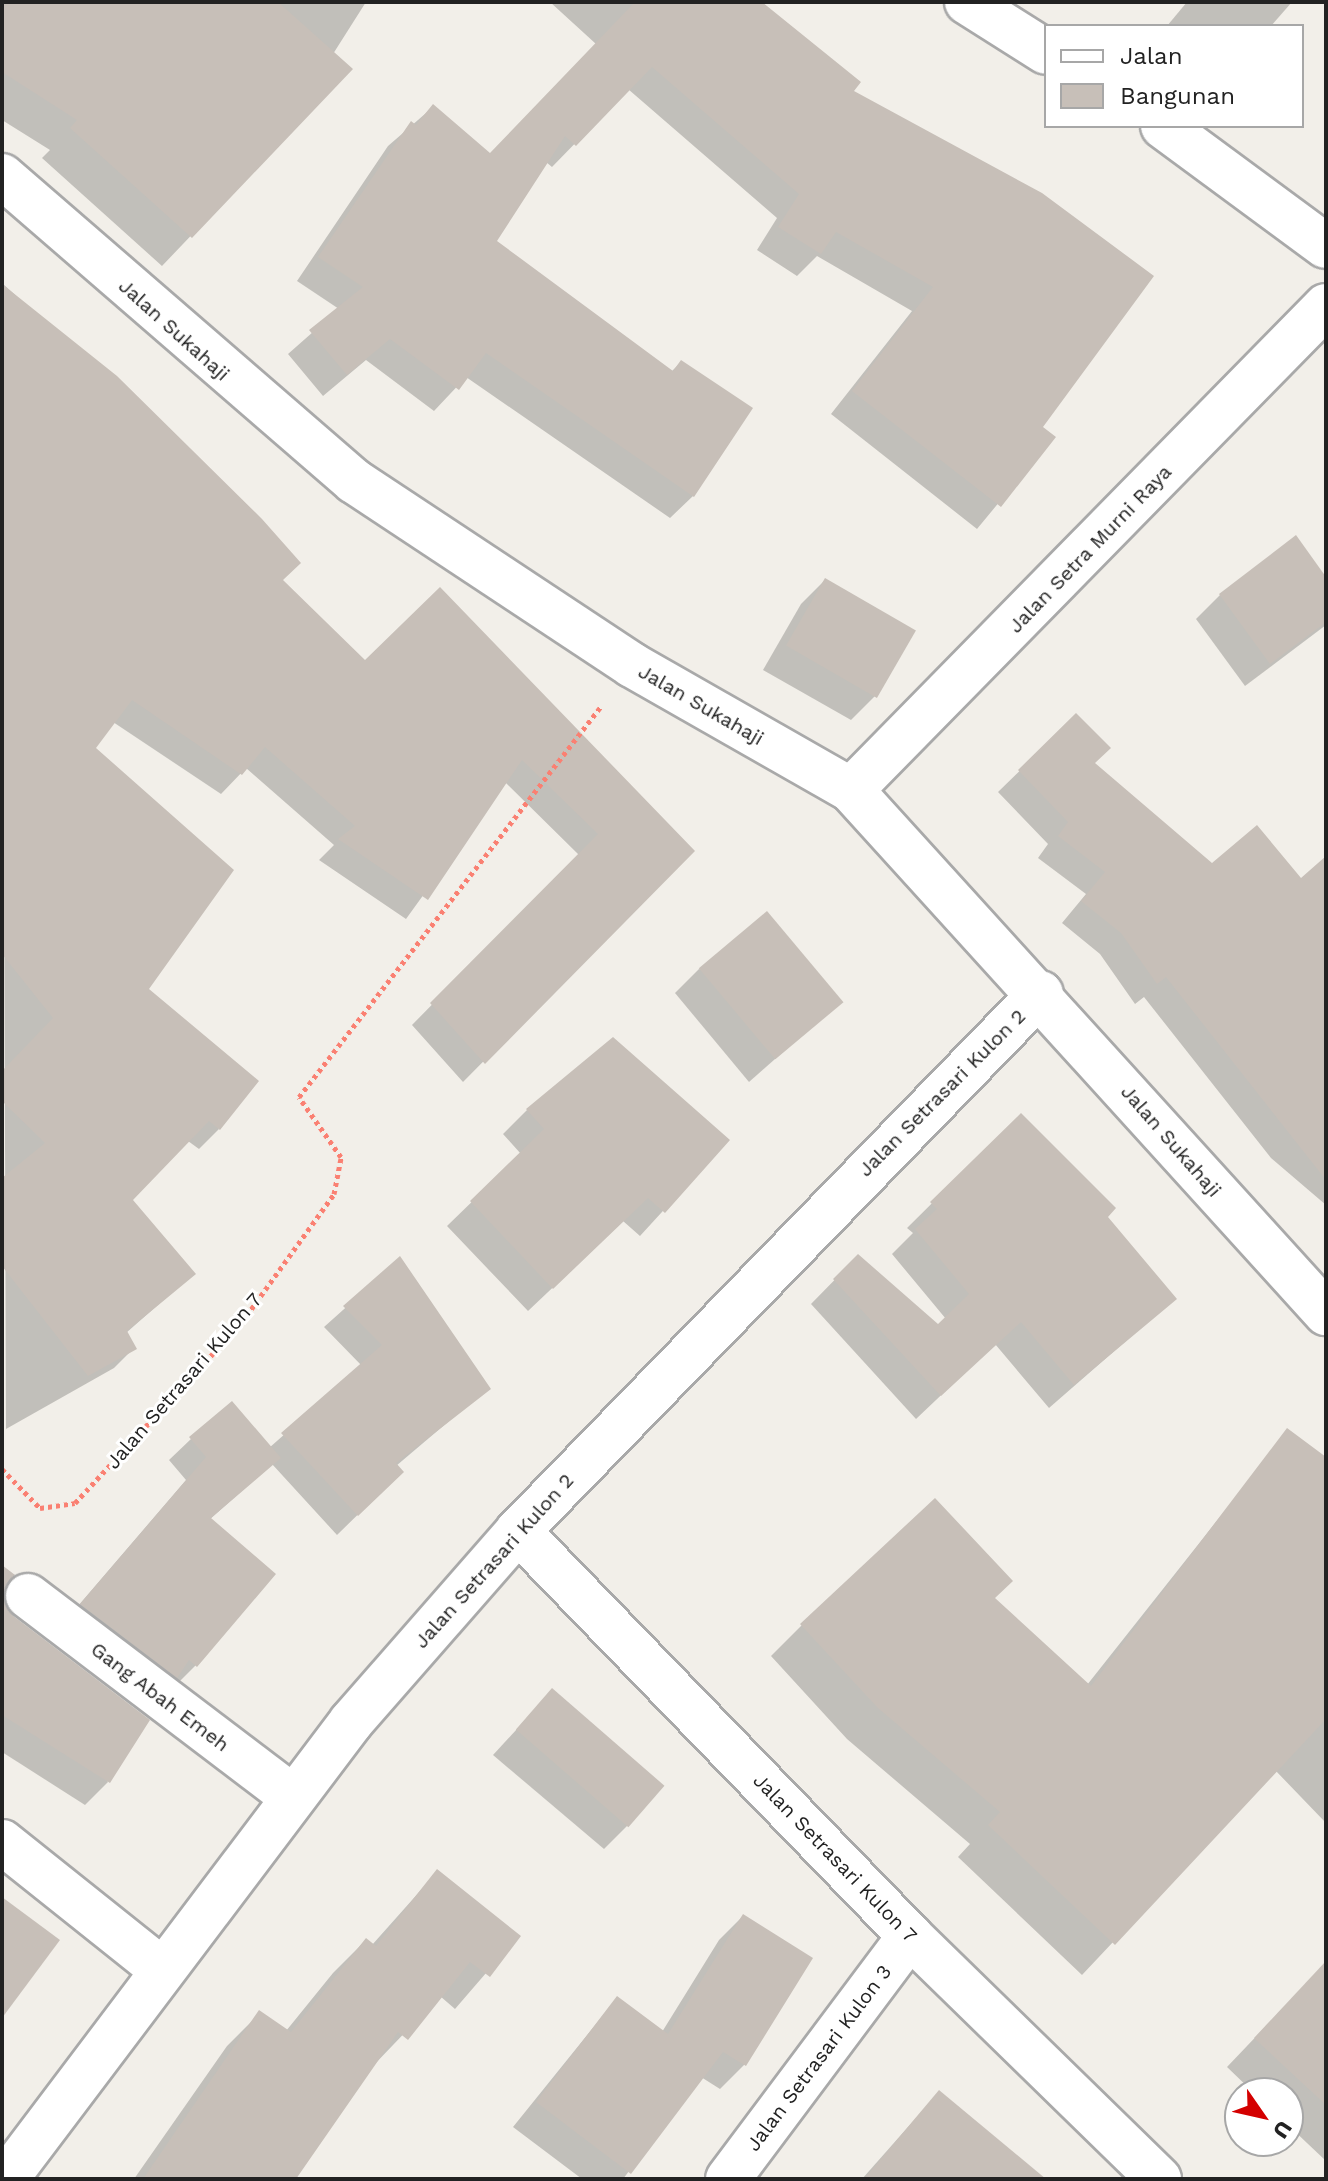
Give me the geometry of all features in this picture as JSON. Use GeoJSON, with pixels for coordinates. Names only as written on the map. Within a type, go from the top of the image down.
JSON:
{"type":"FeatureCollection","features":[{"type":"Feature","properties":{"kind":"street"},"geometry":{"type":"LineString","coordinates":[[967,2],[1044,51]]}},
{"type":"Feature","properties":{"kind":"street"},"geometry":{"type":"LineString","coordinates":[[1166,128],[1326,246]]}},
{"type":"Feature","properties":{"kind":"street","name":"Jalan Sukahaji"},"geometry":{"type":"LineString","coordinates":[[2,176],[297,438],[632,665],[851,790],[1041,993],[1326,1313]]}},
{"type":"Feature","properties":{"kind":"street","name":"Jalan Setra Murni Raya"},"geometry":{"type":"LineString","coordinates":[[851,790],[1326,306]]}},
{"type":"Feature","properties":{"kind":"street","name":"Jalan Setrasari Kulon 2"},"geometry":{"type":"LineString","coordinates":[[6,2179],[160,1968],[293,1797],[518,1531],[1041,993]]}},
{"type":"Feature","properties":{"kind":"street","name":"Jalan Setrasari Kulon 7"},"geometry":{"type":"LineString","coordinates":[[518,1531],[910,1936],[1159,2179]]}},
{"type":"Feature","properties":{"kind":"street","name":"Gang Abah Emeh"},"geometry":{"type":"LineString","coordinates":[[28,1596],[293,1797]]}},
{"type":"Feature","properties":{"kind":"street"},"geometry":{"type":"LineString","coordinates":[[2,1842],[160,1968]]}},
{"type":"Feature","properties":{"kind":"street","name":"Jalan Setrasari Kulon 3"},"geometry":{"type":"LineString","coordinates":[[728,2179],[910,1936]]}},
{"type":"Feature","properties":{"kind":"path","name":"Jalan Setrasari Kulon 7"},"geometry":{"type":"LineString","coordinates":[[2,1469],[40,1508],[75,1503],[242,1322],[334,1194],[341,1157],[299,1097],[632,665]]}},
{"type":"Feature","properties":{"kind":"building"},"geometry":{"type":"Polygon","coordinates":[[[2,2],[278,2],[353,69],[192,238],[70,128],[77,120],[2,72],[2,2]]]}},
{"type":"Feature","properties":{"kind":"building"},"geometry":{"type":"Polygon","coordinates":[[[635,2],[762,2],[861,82],[854,91],[1042,193],[1154,276],[1043,427],[1056,437],[1001,507],[852,391],[933,287],[836,232],[821,254],[778,227],[799,194],[652,67],[576,146],[565,136],[497,241],[673,371],[681,360],[753,408],[694,497],[486,353],[459,390],[390,339],[347,375],[309,330],[363,287],[318,257],[411,121],[416,125],[433,104],[490,153],[635,2]]]}},
{"type":"Feature","properties":{"kind":"building"},"geometry":{"type":"Polygon","coordinates":[[[2,284],[117,376],[262,519],[301,563],[283,580],[365,660],[440,587],[695,851],[485,1064],[430,1003],[598,834],[522,760],[428,900],[338,839],[355,826],[265,747],[242,775],[132,700],[96,748],[234,870],[149,989],[259,1081],[220,1130],[209,1121],[133,1200],[196,1274],[127,1331],[137,1349],[88,1376],[2,1266],[2,1178],[45,1143],[2,1101],[2,1071],[53,1018],[2,954],[2,284]]]}},
{"type":"Feature","properties":{"kind":"building"},"geometry":{"type":"Polygon","coordinates":[[[1296,535],[1326,577],[1326,622],[1270,664],[1219,594],[1296,535]]]}},
{"type":"Feature","properties":{"kind":"building"},"geometry":{"type":"Polygon","coordinates":[[[825,578],[916,630],[877,698],[786,646],[825,578]]]}},
{"type":"Feature","properties":{"kind":"building"},"geometry":{"type":"Polygon","coordinates":[[[1076,713],[1111,748],[1095,763],[1212,863],[1257,825],[1301,878],[1326,856],[1326,1180],[1166,977],[1157,984],[1121,933],[1081,901],[1105,872],[1058,836],[1068,822],[1018,770],[1076,713]]]}},
{"type":"Feature","properties":{"kind":"building"},"geometry":{"type":"Polygon","coordinates":[[[767,911],[843,1002],[775,1059],[699,968],[767,911]]]}},
{"type":"Feature","properties":{"kind":"building"},"geometry":{"type":"Polygon","coordinates":[[[613,1037],[730,1140],[665,1213],[648,1198],[553,1289],[470,1201],[544,1129],[526,1109],[613,1037]]]}},
{"type":"Feature","properties":{"kind":"building"},"geometry":{"type":"Polygon","coordinates":[[[1021,1113],[1116,1208],[1108,1217],[1177,1299],[1074,1385],[1021,1322],[941,1396],[833,1279],[858,1254],[938,1324],[969,1294],[915,1229],[937,1209],[930,1202],[1021,1113]]]}},
{"type":"Feature","properties":{"kind":"building"},"geometry":{"type":"Polygon","coordinates":[[[400,1256],[491,1389],[396,1463],[404,1472],[358,1516],[281,1433],[382,1345],[343,1306],[400,1256]]]}},
{"type":"Feature","properties":{"kind":"building"},"geometry":{"type":"Polygon","coordinates":[[[232,1401],[281,1458],[211,1518],[276,1574],[197,1667],[189,1660],[177,1678],[80,1604],[206,1457],[189,1437],[232,1401]]]}},
{"type":"Feature","properties":{"kind":"building"},"geometry":{"type":"Polygon","coordinates":[[[1287,1428],[1326,1457],[1326,1719],[1115,1945],[988,1825],[1000,1812],[878,1708],[800,1624],[935,1498],[1013,1581],[995,1598],[1091,1686],[1287,1428]]]}},
{"type":"Feature","properties":{"kind":"building"},"geometry":{"type":"Polygon","coordinates":[[[2,1565],[15,1575],[3,1594],[12,1615],[150,1720],[110,1783],[2,1715],[2,1565]]]}},
{"type":"Feature","properties":{"kind":"building"},"geometry":{"type":"Polygon","coordinates":[[[552,1688],[664,1786],[628,1827],[516,1730],[552,1688]]]}},
{"type":"Feature","properties":{"kind":"building"},"geometry":{"type":"Polygon","coordinates":[[[437,1869],[521,1936],[490,1977],[470,1962],[408,2040],[398,2032],[296,2179],[143,2179],[259,2010],[291,2032],[366,1938],[376,1946],[437,1869]]]}},
{"type":"Feature","properties":{"kind":"building"},"geometry":{"type":"Polygon","coordinates":[[[2,1897],[60,1940],[2,2018],[2,1897]]]}},
{"type":"Feature","properties":{"kind":"building"},"geometry":{"type":"Polygon","coordinates":[[[743,1914],[813,1958],[746,2066],[723,2052],[631,2174],[536,2102],[617,1996],[668,2034],[743,1914]]]}},
{"type":"Feature","properties":{"kind":"building"},"geometry":{"type":"Polygon","coordinates":[[[1326,1961],[1326,2105],[1304,2085],[1304,2077],[1296,2077],[1254,2038],[1326,1961]]]}},
{"type":"Feature","properties":{"kind":"building"},"geometry":{"type":"Polygon","coordinates":[[[939,2090],[1046,2179],[864,2179],[939,2090]]]}}]}
